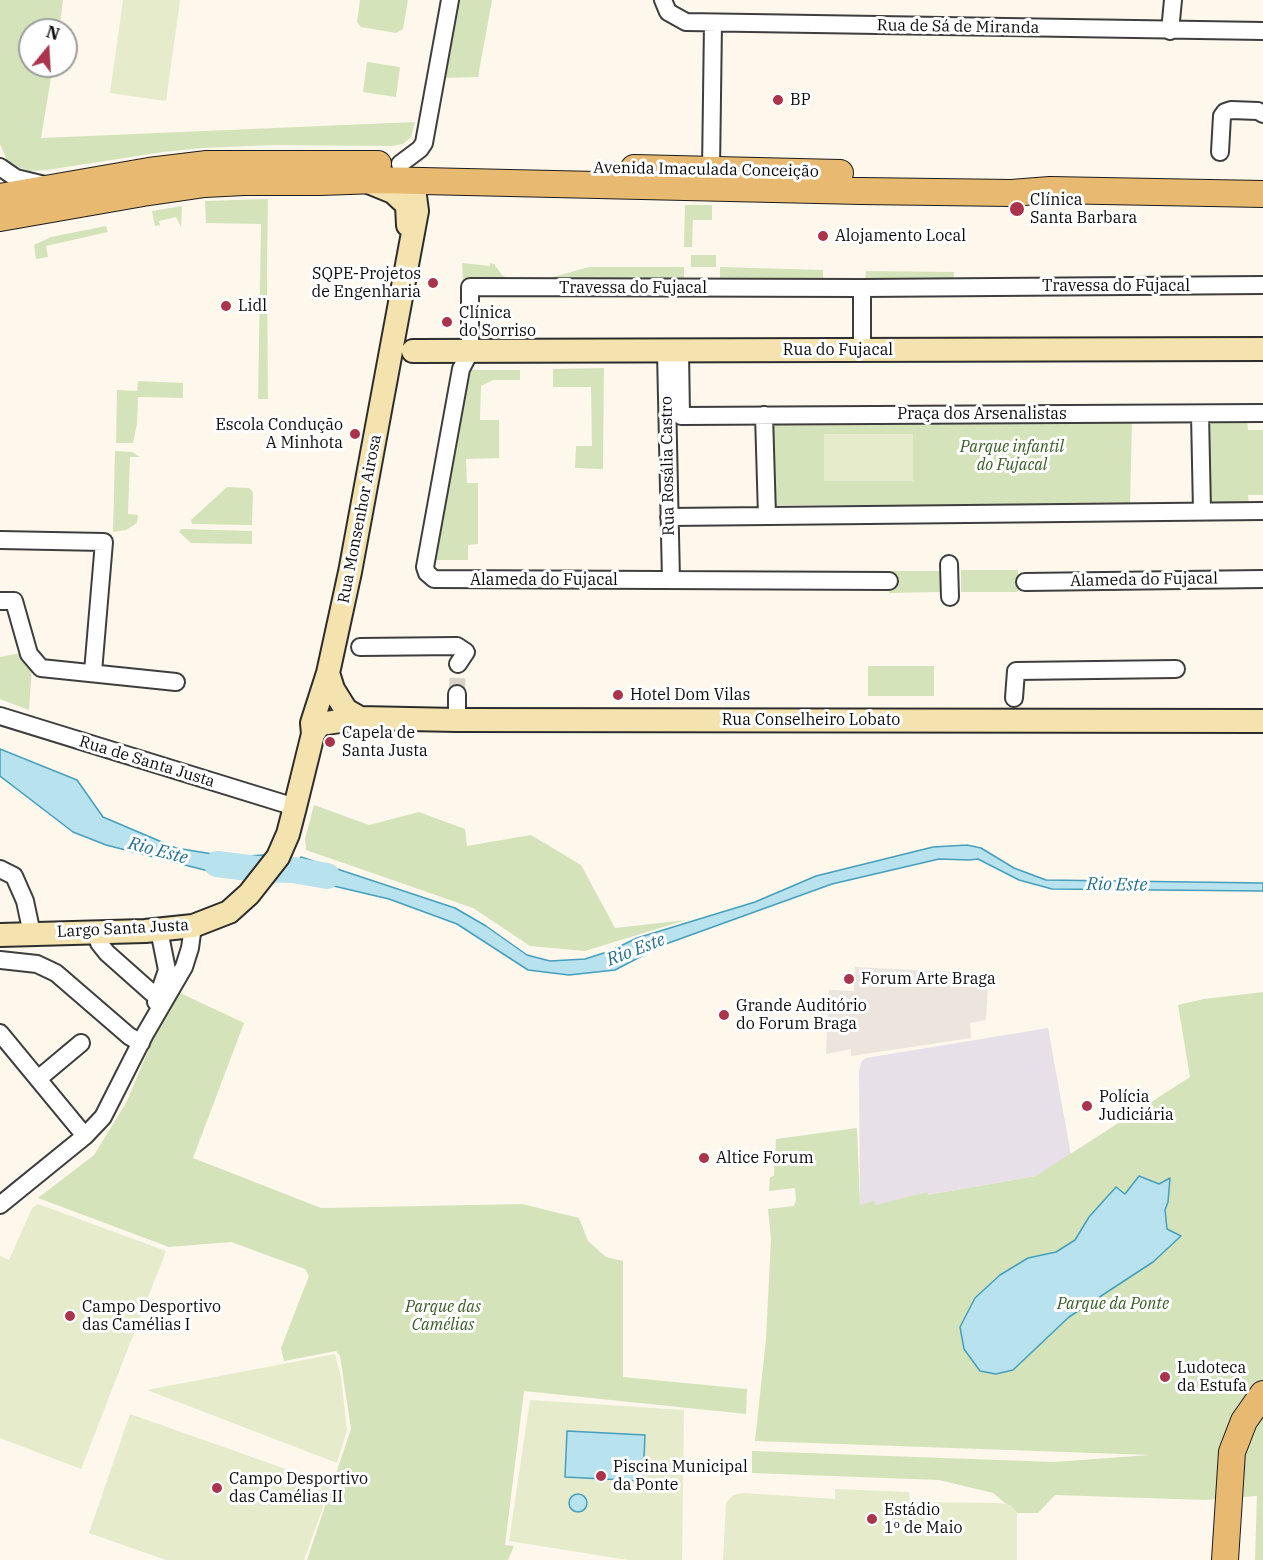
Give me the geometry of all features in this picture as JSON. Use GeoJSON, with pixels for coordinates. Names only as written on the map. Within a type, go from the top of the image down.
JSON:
{"type":"FeatureCollection","features":[{"type":"Feature","properties":{"kind":"main road","name":"Avenida Imaculada Conceição"},"geometry":{"type":"LineString","coordinates":[[0,197],[149,171],[207,164],[850,191],[1011,185],[1048,181],[1263,186]]}},
{"type":"Feature","properties":{"kind":"main road","name":"Avenida Imaculada Conceição"},"geometry":{"type":"LineString","coordinates":[[0,218],[205,184],[364,180],[407,172],[711,170],[1011,185],[1050,190],[1263,194]]}},
{"type":"Feature","properties":{"kind":"main road"},"geometry":{"type":"LineString","coordinates":[[390,365],[413,351],[394,333],[418,206],[407,172]]}},
{"type":"Feature","properties":{"kind":"main road","name":"Avenida Imaculada Conceição"},"geometry":{"type":"LineString","coordinates":[[1011,185],[1052,174],[1263,178]]}},
{"type":"Feature","properties":{"kind":"main road"},"geometry":{"type":"LineString","coordinates":[[364,180],[393,192],[407,205],[409,256]]}},
{"type":"Feature","properties":{"kind":"main road","name":"Avenida Imaculada Conceição"},"geometry":{"type":"LineString","coordinates":[[1011,185],[1047,196],[1263,203]]}},
{"type":"Feature","properties":{"kind":"main road","name":"Rua Monsenhor Airosa"},"geometry":{"type":"LineString","coordinates":[[313,734],[312,723],[328,673],[350,572],[390,365],[394,333]]}},
{"type":"Feature","properties":{"kind":"main road","name":"Rua do Fujacal"},"geometry":{"type":"LineString","coordinates":[[413,351],[1263,349]]}},
{"type":"Feature","properties":{"kind":"main road"},"geometry":{"type":"LineString","coordinates":[[328,673],[333,689],[346,710],[360,718]]}},
{"type":"Feature","properties":{"kind":"main road","name":"Rua Conselheiro Lobato"},"geometry":{"type":"LineString","coordinates":[[313,734],[320,724],[360,718],[1263,721]]}},
{"type":"Feature","properties":{"kind":"main road"},"geometry":{"type":"LineString","coordinates":[[295,807],[313,734]]}},
{"type":"Feature","properties":{"kind":"main road","name":"Largo Santa Justa"},"geometry":{"type":"LineString","coordinates":[[0,935],[159,930],[193,926],[230,912],[249,894],[269,869],[288,834],[295,807]]}},
{"type":"Feature","properties":{"kind":"main road"},"geometry":{"type":"LineString","coordinates":[[1225,1560],[1232,1452],[1244,1421],[1263,1394]]}},
{"type":"Feature","properties":{"kind":"main road"},"geometry":{"type":"LineString","coordinates":[[1243,1560],[1249,1457],[1263,1424]]}},
{"type":"Feature","properties":{"kind":"street"},"geometry":{"type":"LineString","coordinates":[[407,172],[424,143],[450,0]]}},
{"type":"Feature","properties":{"kind":"street","name":"Rua de Sá de Miranda"},"geometry":{"type":"LineString","coordinates":[[663,0],[668,12],[686,22],[1263,31]]}},
{"type":"Feature","properties":{"kind":"street"},"geometry":{"type":"LineString","coordinates":[[1170,31],[1173,0]]}},
{"type":"Feature","properties":{"kind":"street"},"geometry":{"type":"LineString","coordinates":[[711,170],[713,23]]}},
{"type":"Feature","properties":{"kind":"street"},"geometry":{"type":"LineString","coordinates":[[1220,153],[1224,112],[1258,111],[1263,114]]}},
{"type":"Feature","properties":{"kind":"street"},"geometry":{"type":"LineString","coordinates":[[0,167],[16,178],[54,188]]}},
{"type":"Feature","properties":{"kind":"street","name":"Travessa do Fujacal"},"geometry":{"type":"LineString","coordinates":[[470,352],[470,287],[862,288],[1263,285]]}},
{"type":"Feature","properties":{"kind":"street"},"geometry":{"type":"LineString","coordinates":[[862,288],[862,350]]}},
{"type":"Feature","properties":{"kind":"street","name":"Alameda do Fujacal"},"geometry":{"type":"LineString","coordinates":[[470,352],[461,369],[425,567],[427,573],[434,579],[889,581]]}},
{"type":"Feature","properties":{"kind":"street","name":"Praça dos Arsenalistas"},"geometry":{"type":"LineString","coordinates":[[673,352],[681,416],[1263,413]]}},
{"type":"Feature","properties":{"kind":"street","name":"Rua Rosália Castro"},"geometry":{"type":"LineString","coordinates":[[671,580],[669,517],[673,352]]}},
{"type":"Feature","properties":{"kind":"street"},"geometry":{"type":"LineString","coordinates":[[1200,414],[1202,511]]}},
{"type":"Feature","properties":{"kind":"street"},"geometry":{"type":"LineString","coordinates":[[764,415],[767,516]]}},
{"type":"Feature","properties":{"kind":"street"},"geometry":{"type":"LineString","coordinates":[[669,517],[1263,511]]}},
{"type":"Feature","properties":{"kind":"street"},"geometry":{"type":"LineString","coordinates":[[0,540],[104,542],[93,672]]}},
{"type":"Feature","properties":{"kind":"street"},"geometry":{"type":"LineString","coordinates":[[949,564],[950,597]]}},
{"type":"Feature","properties":{"kind":"street","name":"Alameda do Fujacal"},"geometry":{"type":"LineString","coordinates":[[1025,582],[1263,579]]}},
{"type":"Feature","properties":{"kind":"street"},"geometry":{"type":"LineString","coordinates":[[0,601],[14,601],[29,654],[40,668],[176,682]]}},
{"type":"Feature","properties":{"kind":"street"},"geometry":{"type":"LineString","coordinates":[[360,647],[457,646],[462,658]]}},
{"type":"Feature","properties":{"kind":"street"},"geometry":{"type":"LineString","coordinates":[[1014,698],[1016,671],[1176,669]]}},
{"type":"Feature","properties":{"kind":"street"},"geometry":{"type":"LineString","coordinates":[[457,694],[457,720]]}},
{"type":"Feature","properties":{"kind":"street","name":"Rua de Santa Justa"},"geometry":{"type":"LineString","coordinates":[[0,716],[295,807]]}},
{"type":"Feature","properties":{"kind":"street"},"geometry":{"type":"LineString","coordinates":[[0,869],[14,876],[25,901],[32,934]]}},
{"type":"Feature","properties":{"kind":"street"},"geometry":{"type":"LineString","coordinates":[[0,1205],[85,1136],[103,1117],[143,1038],[184,967],[193,926]]}},
{"type":"Feature","properties":{"kind":"street"},"geometry":{"type":"LineString","coordinates":[[143,1038],[167,970],[159,930]]}},
{"type":"Feature","properties":{"kind":"street"},"geometry":{"type":"LineString","coordinates":[[96,932],[99,943],[107,953],[152,993],[157,994],[160,991]]}},
{"type":"Feature","properties":{"kind":"street"},"geometry":{"type":"LineString","coordinates":[[0,960],[38,964],[56,974],[129,1036],[143,1038]]}},
{"type":"Feature","properties":{"kind":"street"},"geometry":{"type":"LineString","coordinates":[[0,1033],[85,1136]]}},
{"type":"Feature","properties":{"kind":"street"},"geometry":{"type":"LineString","coordinates":[[38,1079],[81,1043]]}},
{"type":"Feature","properties":{"kind":"shaded area"},"geometry":{"type":"Polygon","coordinates":[[[855,967],[972,973],[972,985],[988,986],[986,1020],[970,1023],[971,1038],[851,1056],[851,1049],[826,1054],[829,990],[854,991],[855,967]]]}},
{"type":"Feature","properties":{"kind":"shaded area"},"geometry":{"type":"Polygon","coordinates":[[[1048,1028],[1071,1155],[1036,1176],[928,1195],[927,1192],[875,1206],[860,1205],[859,1071],[862,1061],[866,1058],[1048,1028]]]}},
{"type":"Feature","properties":{"kind":"green space"},"geometry":{"type":"Polygon","coordinates":[[[0,0],[63,0],[61,18],[18,18],[18,78],[51,78],[41,138],[415,122],[411,137],[403,144],[392,146],[273,145],[203,148],[29,171],[7,160],[0,144],[0,0]]]}},
{"type":"Feature","properties":{"kind":"green space"},"geometry":{"type":"Polygon","coordinates":[[[123,0],[180,0],[166,101],[110,93],[123,0]]]}},
{"type":"Feature","properties":{"kind":"green space"},"geometry":{"type":"Polygon","coordinates":[[[360,0],[408,0],[403,29],[396,33],[361,27],[357,22],[360,0]]]}},
{"type":"Feature","properties":{"kind":"green space"},"geometry":{"type":"Polygon","coordinates":[[[458,0],[492,0],[478,77],[441,78],[458,0]]]}},
{"type":"Feature","properties":{"kind":"green space"},"geometry":{"type":"Polygon","coordinates":[[[367,62],[400,67],[396,97],[363,92],[367,62]]]}},
{"type":"Feature","properties":{"kind":"green space"},"geometry":{"type":"Polygon","coordinates":[[[268,199],[268,399],[258,399],[261,224],[206,223],[205,201],[268,199]]]}},
{"type":"Feature","properties":{"kind":"green space"},"geometry":{"type":"Polygon","coordinates":[[[685,205],[712,205],[712,220],[693,220],[692,247],[684,247],[685,205]]]}},
{"type":"Feature","properties":{"kind":"green space"},"geometry":{"type":"Polygon","coordinates":[[[182,206],[181,227],[176,217],[159,221],[160,225],[155,226],[152,211],[182,206]]]}},
{"type":"Feature","properties":{"kind":"green space"},"geometry":{"type":"Polygon","coordinates":[[[106,226],[108,232],[46,246],[48,257],[36,259],[34,245],[51,237],[106,226]]]}},
{"type":"Feature","properties":{"kind":"green space"},"geometry":{"type":"Polygon","coordinates":[[[691,255],[716,255],[716,267],[691,267],[691,255]]]}},
{"type":"Feature","properties":{"kind":"green space"},"geometry":{"type":"Polygon","coordinates":[[[462,263],[490,266],[490,263],[494,264],[510,281],[463,280],[462,263]]]}},
{"type":"Feature","properties":{"kind":"green space"},"geometry":{"type":"Polygon","coordinates":[[[589,267],[684,267],[684,280],[519,281],[546,279],[589,267]]]}},
{"type":"Feature","properties":{"kind":"green space"},"geometry":{"type":"Polygon","coordinates":[[[720,267],[823,270],[823,281],[720,279],[720,267]]]}},
{"type":"Feature","properties":{"kind":"green space"},"geometry":{"type":"Polygon","coordinates":[[[866,271],[954,272],[953,282],[865,281],[866,271]]]}},
{"type":"Feature","properties":{"kind":"green space"},"geometry":{"type":"Polygon","coordinates":[[[604,368],[603,469],[575,468],[576,446],[592,446],[591,387],[553,387],[553,369],[604,368]]]}},
{"type":"Feature","properties":{"kind":"green space"},"geometry":{"type":"Polygon","coordinates":[[[467,370],[520,370],[520,380],[493,380],[481,386],[480,420],[499,420],[499,458],[466,459],[467,483],[478,483],[478,544],[468,545],[468,560],[433,560],[467,370]]]}},
{"type":"Feature","properties":{"kind":"green space"},"geometry":{"type":"Polygon","coordinates":[[[138,381],[183,383],[183,398],[138,397],[137,424],[133,443],[116,443],[117,390],[137,391],[138,381]]]}},
{"type":"Feature","properties":{"kind":"green space"},"geometry":{"type":"Polygon","coordinates":[[[1247,420],[1248,430],[1263,430],[1263,495],[1248,495],[1249,506],[1216,508],[1208,500],[1206,430],[1213,421],[1247,420]]]}},
{"type":"Feature","properties":{"kind":"green space","name":"Parque infantil do Fujacal"},"geometry":{"type":"Polygon","coordinates":[[[1132,421],[1130,506],[771,505],[770,423],[1132,421]]]}},
{"type":"Feature","properties":{"kind":"green space"},"geometry":{"type":"Polygon","coordinates":[[[824,434],[913,434],[913,481],[824,481],[824,434]]]}},
{"type":"Feature","properties":{"kind":"green space"},"geometry":{"type":"Polygon","coordinates":[[[115,451],[132,452],[140,457],[130,457],[128,514],[138,515],[137,523],[126,530],[113,532],[115,451]]]}},
{"type":"Feature","properties":{"kind":"green space"},"geometry":{"type":"Polygon","coordinates":[[[227,487],[249,488],[253,492],[252,525],[192,524],[191,520],[227,487]]]}},
{"type":"Feature","properties":{"kind":"green space"},"geometry":{"type":"Polygon","coordinates":[[[181,529],[252,531],[252,544],[191,543],[179,532],[181,529]]]}},
{"type":"Feature","properties":{"kind":"green space"},"geometry":{"type":"Polygon","coordinates":[[[961,570],[1018,570],[1018,592],[961,592],[961,570]]]}},
{"type":"Feature","properties":{"kind":"green space"},"geometry":{"type":"Polygon","coordinates":[[[889,571],[942,571],[943,592],[889,593],[889,571]]]}},
{"type":"Feature","properties":{"kind":"green space"},"geometry":{"type":"Polygon","coordinates":[[[21,653],[32,667],[29,710],[0,699],[0,657],[21,653]]]}},
{"type":"Feature","properties":{"kind":"green space"},"geometry":{"type":"Polygon","coordinates":[[[868,666],[934,666],[934,696],[868,696],[868,666]]]}},
{"type":"Feature","properties":{"kind":"green space"},"geometry":{"type":"Polygon","coordinates":[[[314,805],[369,825],[419,812],[465,829],[467,846],[531,835],[581,865],[615,928],[686,920],[585,951],[530,946],[473,908],[306,850],[305,839],[314,805]]]}},
{"type":"Feature","properties":{"kind":"green space","name":"Parque das Camélias"},"geometry":{"type":"Polygon","coordinates":[[[176,991],[244,1023],[193,1158],[321,1208],[522,1204],[579,1218],[588,1241],[606,1257],[623,1261],[623,1377],[747,1389],[746,1414],[524,1391],[505,1545],[514,1546],[508,1560],[307,1560],[351,1429],[340,1356],[336,1351],[284,1361],[281,1348],[309,1276],[305,1269],[231,1242],[169,1247],[38,1198],[94,1155],[126,1103],[168,1004],[176,991]]]}},
{"type":"Feature","properties":{"kind":"green space","name":"Parque da Ponte"},"geometry":{"type":"Polygon","coordinates":[[[1263,992],[1263,1560],[1255,1560],[1257,1496],[1205,1500],[1055,1495],[1038,1513],[1017,1513],[993,1493],[939,1480],[752,1473],[752,1451],[1054,1462],[1150,1455],[755,1441],[766,1339],[771,1239],[768,1209],[794,1206],[796,1200],[795,1188],[769,1191],[770,1177],[774,1176],[776,1139],[857,1128],[860,1205],[874,1201],[876,1205],[927,1192],[928,1195],[1036,1176],[1190,1077],[1178,1005],[1204,999],[1263,992]]]}},
{"type":"Feature","properties":{"kind":"green space","name":"Campo Desportivo das Camélias I"},"geometry":{"type":"Polygon","coordinates":[[[38,1204],[166,1251],[81,1469],[0,1438],[0,1256],[9,1260],[32,1208],[38,1204]]]}},
{"type":"Feature","properties":{"kind":"green space"},"geometry":{"type":"Polygon","coordinates":[[[335,1354],[341,1377],[347,1430],[337,1463],[147,1390],[335,1354]]]}},
{"type":"Feature","properties":{"kind":"green space","name":"Piscina Municipal da Ponte"},"geometry":{"type":"Polygon","coordinates":[[[530,1400],[684,1410],[682,1560],[628,1560],[509,1541],[530,1400]]]}},
{"type":"Feature","properties":{"kind":"green space","name":"Campo Desportivo das Camélias II"},"geometry":{"type":"Polygon","coordinates":[[[130,1414],[331,1485],[304,1560],[166,1560],[89,1533],[130,1414]]]}},
{"type":"Feature","properties":{"kind":"green space","name":"Estádio 1º de Maio"},"geometry":{"type":"Polygon","coordinates":[[[835,1489],[909,1492],[910,1502],[1011,1505],[1017,1513],[1017,1560],[723,1560],[726,1503],[733,1495],[744,1493],[835,1499],[835,1489]]]}},
{"type":"Feature","properties":{"kind":"water"},"geometry":{"type":"Polygon","coordinates":[[[0,749],[77,780],[103,817],[176,848],[231,857],[264,855],[240,879],[106,845],[73,832],[0,776],[0,749]]]}},
{"type":"Feature","properties":{"kind":"water"},"geometry":{"type":"Polygon","coordinates":[[[967,845],[981,848],[1014,868],[1046,880],[1263,883],[1263,891],[1052,889],[1019,880],[978,859],[939,859],[832,884],[663,945],[615,970],[569,975],[528,970],[457,924],[389,899],[321,883],[285,881],[301,857],[455,908],[486,926],[527,955],[550,961],[585,959],[610,951],[637,938],[755,902],[816,876],[933,847],[967,845]]]}},
{"type":"Feature","properties":{"kind":"water"},"geometry":{"type":"Polygon","coordinates":[[[1139,1176],[1159,1184],[1170,1178],[1165,1210],[1167,1229],[1181,1236],[1153,1262],[1069,1317],[1013,1370],[996,1374],[980,1371],[964,1349],[960,1327],[975,1298],[1000,1275],[1028,1258],[1056,1252],[1075,1240],[1089,1217],[1116,1187],[1125,1194],[1139,1176]]]}},
{"type":"Feature","properties":{"kind":"water"},"geometry":{"type":"Polygon","coordinates":[[[567,1431],[645,1435],[643,1481],[565,1477],[567,1431]]]}},
{"type":"Feature","properties":{"kind":"water"},"geometry":{"type":"Polygon","coordinates":[[[578,1494],[584,1497],[587,1503],[584,1509],[578,1512],[572,1509],[569,1503],[572,1497],[578,1494]]]}},
{"type":"Feature","properties":{"kind":"waterway","name":"Rio Este"},"geometry":{"type":"LineString","coordinates":[[217,864],[257,869],[293,870],[327,876]]}},
{"type":"Feature","properties":{"kind":"tunnel"},"geometry":{"type":"LineString","coordinates":[[457,694],[458,664]]}},
{"type":"Feature","properties":{"kind":"place","name":"BP"},"geometry":{"type":"Point","coordinates":[778,100]}},
{"type":"Feature","properties":{"kind":"place","name":"Clínica Santa Barbara"},"geometry":{"type":"Point","coordinates":[1017,209]}},
{"type":"Feature","properties":{"kind":"place","name":"Alojamento Local"},"geometry":{"type":"Point","coordinates":[823,236]}},
{"type":"Feature","properties":{"kind":"place","name":"SQPE-Projetos de Engenharia"},"geometry":{"type":"Point","coordinates":[433,283]}},
{"type":"Feature","properties":{"kind":"place","name":"Lidl"},"geometry":{"type":"Point","coordinates":[226,306]}},
{"type":"Feature","properties":{"kind":"place","name":"Clínica do Sorriso"},"geometry":{"type":"Point","coordinates":[447,322]}},
{"type":"Feature","properties":{"kind":"place","name":"Escola Condução A Minhota"},"geometry":{"type":"Point","coordinates":[355,434]}},
{"type":"Feature","properties":{"kind":"place","name":"Hotel Dom Vilas"},"geometry":{"type":"Point","coordinates":[618,695]}},
{"type":"Feature","properties":{"kind":"place","name":"Capela de Santa Justa"},"geometry":{"type":"Point","coordinates":[330,742]}},
{"type":"Feature","properties":{"kind":"place","name":"Forum Arte Braga"},"geometry":{"type":"Point","coordinates":[849,979]}},
{"type":"Feature","properties":{"kind":"place","name":"Grande Auditório do Forum Braga"},"geometry":{"type":"Point","coordinates":[724,1015]}},
{"type":"Feature","properties":{"kind":"place","name":"Polícia Judiciária"},"geometry":{"type":"Point","coordinates":[1087,1106]}},
{"type":"Feature","properties":{"kind":"place","name":"Altice Forum"},"geometry":{"type":"Point","coordinates":[704,1158]}},
{"type":"Feature","properties":{"kind":"place","name":"Campo Desportivo das Camélias I"},"geometry":{"type":"Point","coordinates":[70,1316]}},
{"type":"Feature","properties":{"kind":"place","name":"Ludoteca da Estufa"},"geometry":{"type":"Point","coordinates":[1165,1377]}},
{"type":"Feature","properties":{"kind":"place","name":"Piscina Municipal da Ponte"},"geometry":{"type":"Point","coordinates":[601,1476]}},
{"type":"Feature","properties":{"kind":"place","name":"Campo Desportivo das Camélias II"},"geometry":{"type":"Point","coordinates":[217,1488]}},
{"type":"Feature","properties":{"kind":"place","name":"Estádio 1º de Maio"},"geometry":{"type":"Point","coordinates":[872,1519]}}]}
